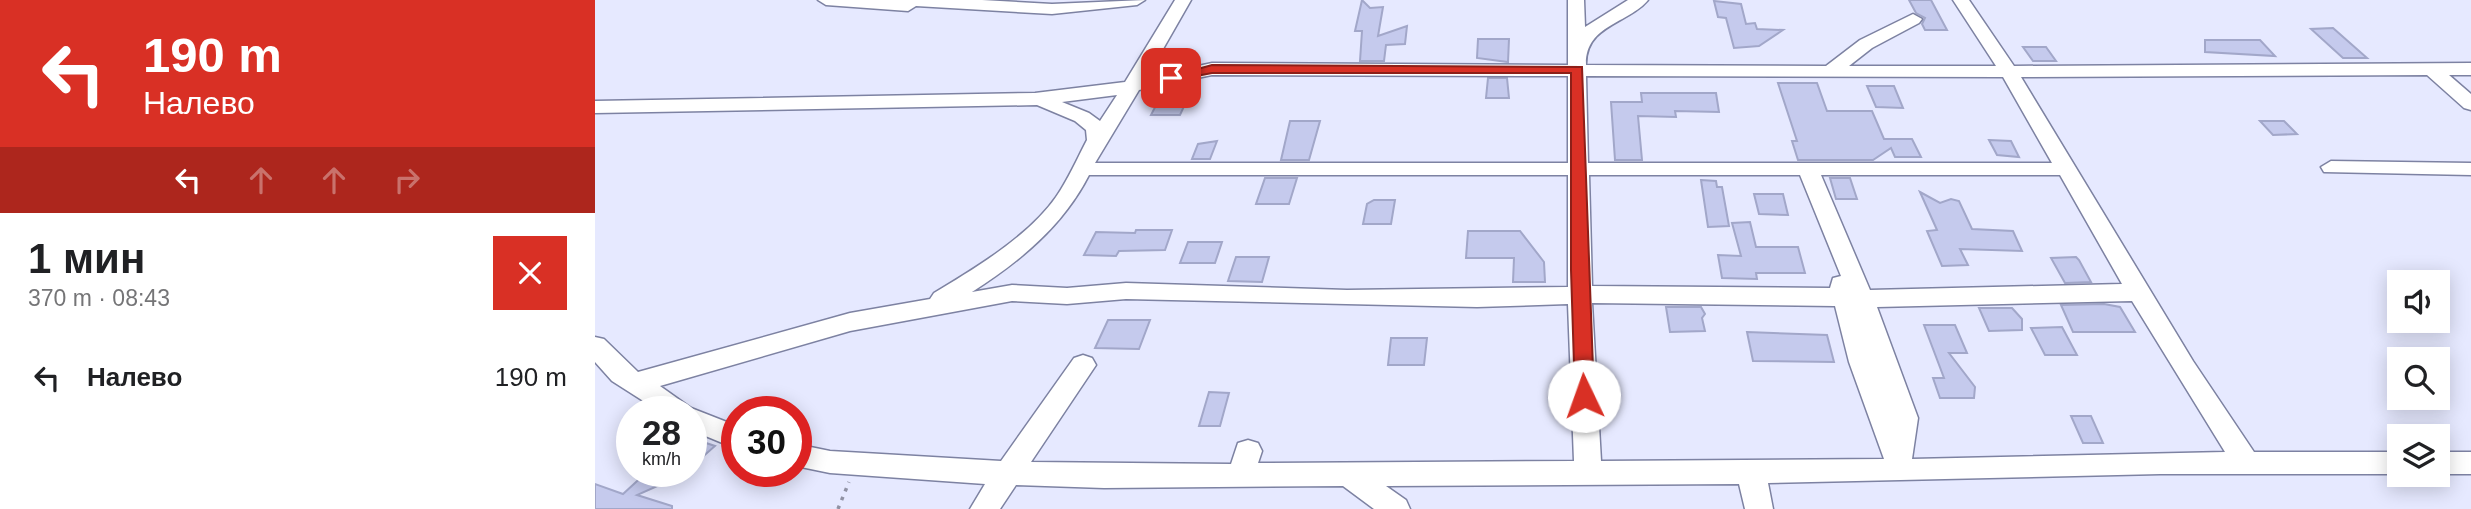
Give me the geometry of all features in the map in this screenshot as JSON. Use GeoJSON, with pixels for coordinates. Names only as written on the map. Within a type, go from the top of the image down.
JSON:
{"type":"FeatureCollection","features":[{"type":"Feature","properties":{"kind":"street"},"geometry":{"type":"LineString","coordinates":[[826,0],[894,7],[949,4]]}},
{"type":"Feature","properties":{"kind":"street"},"geometry":{"type":"LineString","coordinates":[[892,0],[1052,9],[1137,0]]}},
{"type":"Feature","properties":{"kind":"street"},"geometry":{"type":"LineString","coordinates":[[933,307],[989,270],[1044,224],[1065,201],[1097,140],[1125,94],[1133,87],[1183,0]]}},
{"type":"Feature","properties":{"kind":"street"},"geometry":{"type":"LineString","coordinates":[[1576,0],[1580,295],[1588,472]]}},
{"type":"Feature","properties":{"kind":"street"},"geometry":{"type":"LineString","coordinates":[[1577,61],[1593,28],[1640,0]]}},
{"type":"Feature","properties":{"kind":"street"},"geometry":{"type":"LineString","coordinates":[[1961,0],[2009,72],[2138,292],[2247,463]]}},
{"type":"Feature","properties":{"kind":"street"},"geometry":{"type":"LineString","coordinates":[[1832,70],[1866,44],[1913,19]]}},
{"type":"Feature","properties":{"kind":"street"},"geometry":{"type":"LineString","coordinates":[[1077,96],[1155,51]]}},
{"type":"Feature","properties":{"kind":"street"},"geometry":{"type":"LineString","coordinates":[[595,107],[1035,99],[1077,96],[1133,87],[1212,69],[1577,61],[1832,70],[2009,72],[2471,69]]}},
{"type":"Feature","properties":{"kind":"street"},"geometry":{"type":"LineString","coordinates":[[2431,69],[2471,104]]}},
{"type":"Feature","properties":{"kind":"street"},"geometry":{"type":"LineString","coordinates":[[1035,99],[1082,117],[1096,128],[1097,140]]}},
{"type":"Feature","properties":{"kind":"street"},"geometry":{"type":"LineString","coordinates":[[2331,167],[2471,169]]}},
{"type":"Feature","properties":{"kind":"street"},"geometry":{"type":"LineString","coordinates":[[1084,169],[2067,169]]}},
{"type":"Feature","properties":{"kind":"street"},"geometry":{"type":"LineString","coordinates":[[1809,171],[1835,230],[1852,298],[1862,362],[1900,465]]}},
{"type":"Feature","properties":{"kind":"street"},"geometry":{"type":"LineString","coordinates":[[635,383],[850,322],[1012,293],[1067,296],[1126,291],[1464,299],[1580,295],[1852,298],[2138,292]]}},
{"type":"Feature","properties":{"kind":"street"},"geometry":{"type":"LineString","coordinates":[[595,346],[621,374],[656,396]]}},
{"type":"Feature","properties":{"kind":"street"},"geometry":{"type":"LineString","coordinates":[[984,509],[1083,365]]}},
{"type":"Feature","properties":{"kind":"street"},"geometry":{"type":"LineString","coordinates":[[812,457],[854,464],[1007,475],[1245,463],[1348,474],[1751,472],[1900,465],[2387,463]]}},
{"type":"Feature","properties":{"kind":"street"},"geometry":{"type":"LineString","coordinates":[[2450,463],[2471,463]]}},
{"type":"Feature","properties":{"kind":"street"},"geometry":{"type":"LineString","coordinates":[[1751,472],[1759,509]]}},
{"type":"Feature","properties":{"kind":"street"},"geometry":{"type":"LineString","coordinates":[[1348,474],[1396,509]]}},
{"type":"Feature","properties":{"kind":"path"},"geometry":{"type":"LineString","coordinates":[[838,509],[854,464]]}},
{"type":"Feature","properties":{"kind":"building"},"geometry":{"type":"Polygon","coordinates":[[[1362,0],[1370,8],[1383,7],[1378,36],[1407,26],[1405,44],[1386,45],[1384,61],[1360,61],[1362,31],[1355,31],[1362,0]]]}},
{"type":"Feature","properties":{"kind":"building"},"geometry":{"type":"Polygon","coordinates":[[[1909,0],[1931,0],[1947,30],[1925,30],[1922,24],[1925,18],[1916,13],[1909,0]]]}},
{"type":"Feature","properties":{"kind":"building"},"geometry":{"type":"Polygon","coordinates":[[[1714,1],[1741,4],[1746,24],[1755,23],[1757,29],[1783,30],[1759,46],[1734,48],[1726,18],[1718,17],[1714,1]]]}},
{"type":"Feature","properties":{"kind":"building"},"geometry":{"type":"Polygon","coordinates":[[[2333,28],[2367,58],[2343,58],[2311,29],[2333,28]]]}},
{"type":"Feature","properties":{"kind":"building"},"geometry":{"type":"Polygon","coordinates":[[[1478,39],[1509,39],[1508,62],[1477,58],[1478,39]]]}},
{"type":"Feature","properties":{"kind":"building"},"geometry":{"type":"Polygon","coordinates":[[[2205,40],[2260,40],[2275,56],[2205,52],[2205,40]]]}},
{"type":"Feature","properties":{"kind":"building"},"geometry":{"type":"Polygon","coordinates":[[[2023,47],[2046,47],[2056,61],[2033,61],[2023,47]]]}},
{"type":"Feature","properties":{"kind":"building"},"geometry":{"type":"Polygon","coordinates":[[[1488,78],[1507,78],[1509,98],[1486,98],[1488,78]]]}},
{"type":"Feature","properties":{"kind":"building"},"geometry":{"type":"Polygon","coordinates":[[[1778,83],[1817,83],[1827,111],[1872,111],[1884,139],[1912,139],[1921,157],[1895,157],[1891,148],[1873,160],[1798,160],[1792,141],[1797,141],[1778,83]]]}},
{"type":"Feature","properties":{"kind":"building"},"geometry":{"type":"Polygon","coordinates":[[[1867,86],[1894,86],[1903,108],[1876,107],[1867,86]]]}},
{"type":"Feature","properties":{"kind":"building"},"geometry":{"type":"Polygon","coordinates":[[[1164,90],[1191,91],[1180,115],[1151,115],[1164,90]]]}},
{"type":"Feature","properties":{"kind":"building"},"geometry":{"type":"Polygon","coordinates":[[[1641,93],[1716,93],[1719,112],[1675,111],[1676,117],[1638,116],[1642,160],[1615,160],[1611,102],[1642,102],[1641,93]]]}},
{"type":"Feature","properties":{"kind":"building"},"geometry":{"type":"Polygon","coordinates":[[[1290,121],[1320,121],[1309,160],[1281,160],[1290,121]]]}},
{"type":"Feature","properties":{"kind":"building"},"geometry":{"type":"Polygon","coordinates":[[[2260,121],[2284,121],[2297,134],[2273,135],[2260,121]]]}},
{"type":"Feature","properties":{"kind":"building"},"geometry":{"type":"Polygon","coordinates":[[[1989,140],[2011,141],[2019,157],[1997,155],[1989,140]]]}},
{"type":"Feature","properties":{"kind":"building"},"geometry":{"type":"Polygon","coordinates":[[[1217,141],[1210,159],[1192,159],[1198,144],[1217,141]]]}},
{"type":"Feature","properties":{"kind":"building"},"geometry":{"type":"Polygon","coordinates":[[[1265,178],[1297,178],[1289,204],[1256,204],[1265,178]]]}},
{"type":"Feature","properties":{"kind":"building"},"geometry":{"type":"Polygon","coordinates":[[[1830,178],[1850,178],[1857,199],[1836,199],[1830,178]]]}},
{"type":"Feature","properties":{"kind":"building"},"geometry":{"type":"Polygon","coordinates":[[[1701,180],[1716,181],[1717,187],[1722,187],[1729,226],[1708,227],[1701,180]]]}},
{"type":"Feature","properties":{"kind":"building"},"geometry":{"type":"Polygon","coordinates":[[[1920,192],[1940,203],[1951,199],[1959,201],[1972,229],[2013,231],[2022,251],[1960,249],[1968,265],[1942,266],[1927,231],[1937,230],[1920,192]]]}},
{"type":"Feature","properties":{"kind":"building"},"geometry":{"type":"Polygon","coordinates":[[[1754,194],[1783,194],[1788,215],[1759,214],[1754,194]]]}},
{"type":"Feature","properties":{"kind":"building"},"geometry":{"type":"Polygon","coordinates":[[[1374,200],[1395,200],[1391,224],[1363,224],[1367,204],[1374,200]]]}},
{"type":"Feature","properties":{"kind":"building"},"geometry":{"type":"Polygon","coordinates":[[[1750,222],[1756,247],[1798,247],[1805,273],[1756,273],[1757,279],[1722,278],[1718,255],[1741,256],[1732,223],[1750,222]]]}},
{"type":"Feature","properties":{"kind":"building"},"geometry":{"type":"Polygon","coordinates":[[[1136,230],[1172,230],[1165,250],[1119,251],[1116,256],[1084,255],[1096,232],[1135,233],[1136,230]]]}},
{"type":"Feature","properties":{"kind":"building"},"geometry":{"type":"Polygon","coordinates":[[[1468,231],[1520,231],[1544,262],[1545,282],[1513,282],[1514,258],[1466,258],[1468,231]]]}},
{"type":"Feature","properties":{"kind":"building"},"geometry":{"type":"Polygon","coordinates":[[[1188,242],[1222,242],[1215,263],[1180,263],[1188,242]]]}},
{"type":"Feature","properties":{"kind":"building"},"geometry":{"type":"Polygon","coordinates":[[[1236,257],[1269,257],[1262,282],[1228,281],[1236,257]]]}},
{"type":"Feature","properties":{"kind":"building"},"geometry":{"type":"Polygon","coordinates":[[[2076,257],[2091,282],[2065,283],[2051,258],[2076,257]]]}},
{"type":"Feature","properties":{"kind":"building"},"geometry":{"type":"Polygon","coordinates":[[[2104,304],[2120,307],[2135,332],[2073,332],[2061,305],[2104,304]]]}},
{"type":"Feature","properties":{"kind":"building"},"geometry":{"type":"Polygon","coordinates":[[[1666,307],[1701,307],[1705,314],[1702,318],[1705,331],[1670,332],[1666,307]]]}},
{"type":"Feature","properties":{"kind":"building"},"geometry":{"type":"Polygon","coordinates":[[[1979,308],[2012,308],[2022,319],[2022,330],[1989,331],[1979,308]]]}},
{"type":"Feature","properties":{"kind":"building"},"geometry":{"type":"Polygon","coordinates":[[[1108,320],[1150,320],[1139,349],[1095,348],[1108,320]]]}},
{"type":"Feature","properties":{"kind":"building"},"geometry":{"type":"Polygon","coordinates":[[[1924,325],[1955,325],[1967,353],[1949,353],[1975,387],[1974,398],[1940,398],[1933,378],[1944,378],[1924,325]]]}},
{"type":"Feature","properties":{"kind":"building"},"geometry":{"type":"Polygon","coordinates":[[[2062,327],[2077,355],[2045,355],[2031,328],[2062,327]]]}},
{"type":"Feature","properties":{"kind":"building"},"geometry":{"type":"Polygon","coordinates":[[[1747,332],[1827,335],[1834,362],[1753,361],[1747,332]]]}},
{"type":"Feature","properties":{"kind":"building"},"geometry":{"type":"Polygon","coordinates":[[[1391,338],[1427,338],[1424,365],[1388,365],[1391,338]]]}},
{"type":"Feature","properties":{"kind":"building"},"geometry":{"type":"Polygon","coordinates":[[[1209,392],[1229,393],[1220,426],[1199,426],[1209,392]]]}},
{"type":"Feature","properties":{"kind":"building"},"geometry":{"type":"Polygon","coordinates":[[[2071,416],[2091,416],[2103,443],[2083,443],[2071,416]]]}},
{"type":"Feature","properties":{"kind":"building"},"geometry":{"type":"Polygon","coordinates":[[[707,443],[715,446],[707,453],[707,443]]]}},
{"type":"Feature","properties":{"kind":"building"},"geometry":{"type":"Polygon","coordinates":[[[595,484],[623,494],[631,487],[655,487],[637,495],[672,506],[672,509],[595,509],[595,484]]]}},
{"type":"Feature","properties":{"kind":"route"},"geometry":{"type":"LineString","coordinates":[[1171,78],[1212,69],[1578,69],[1577,170],[1584,396]]}}]}
